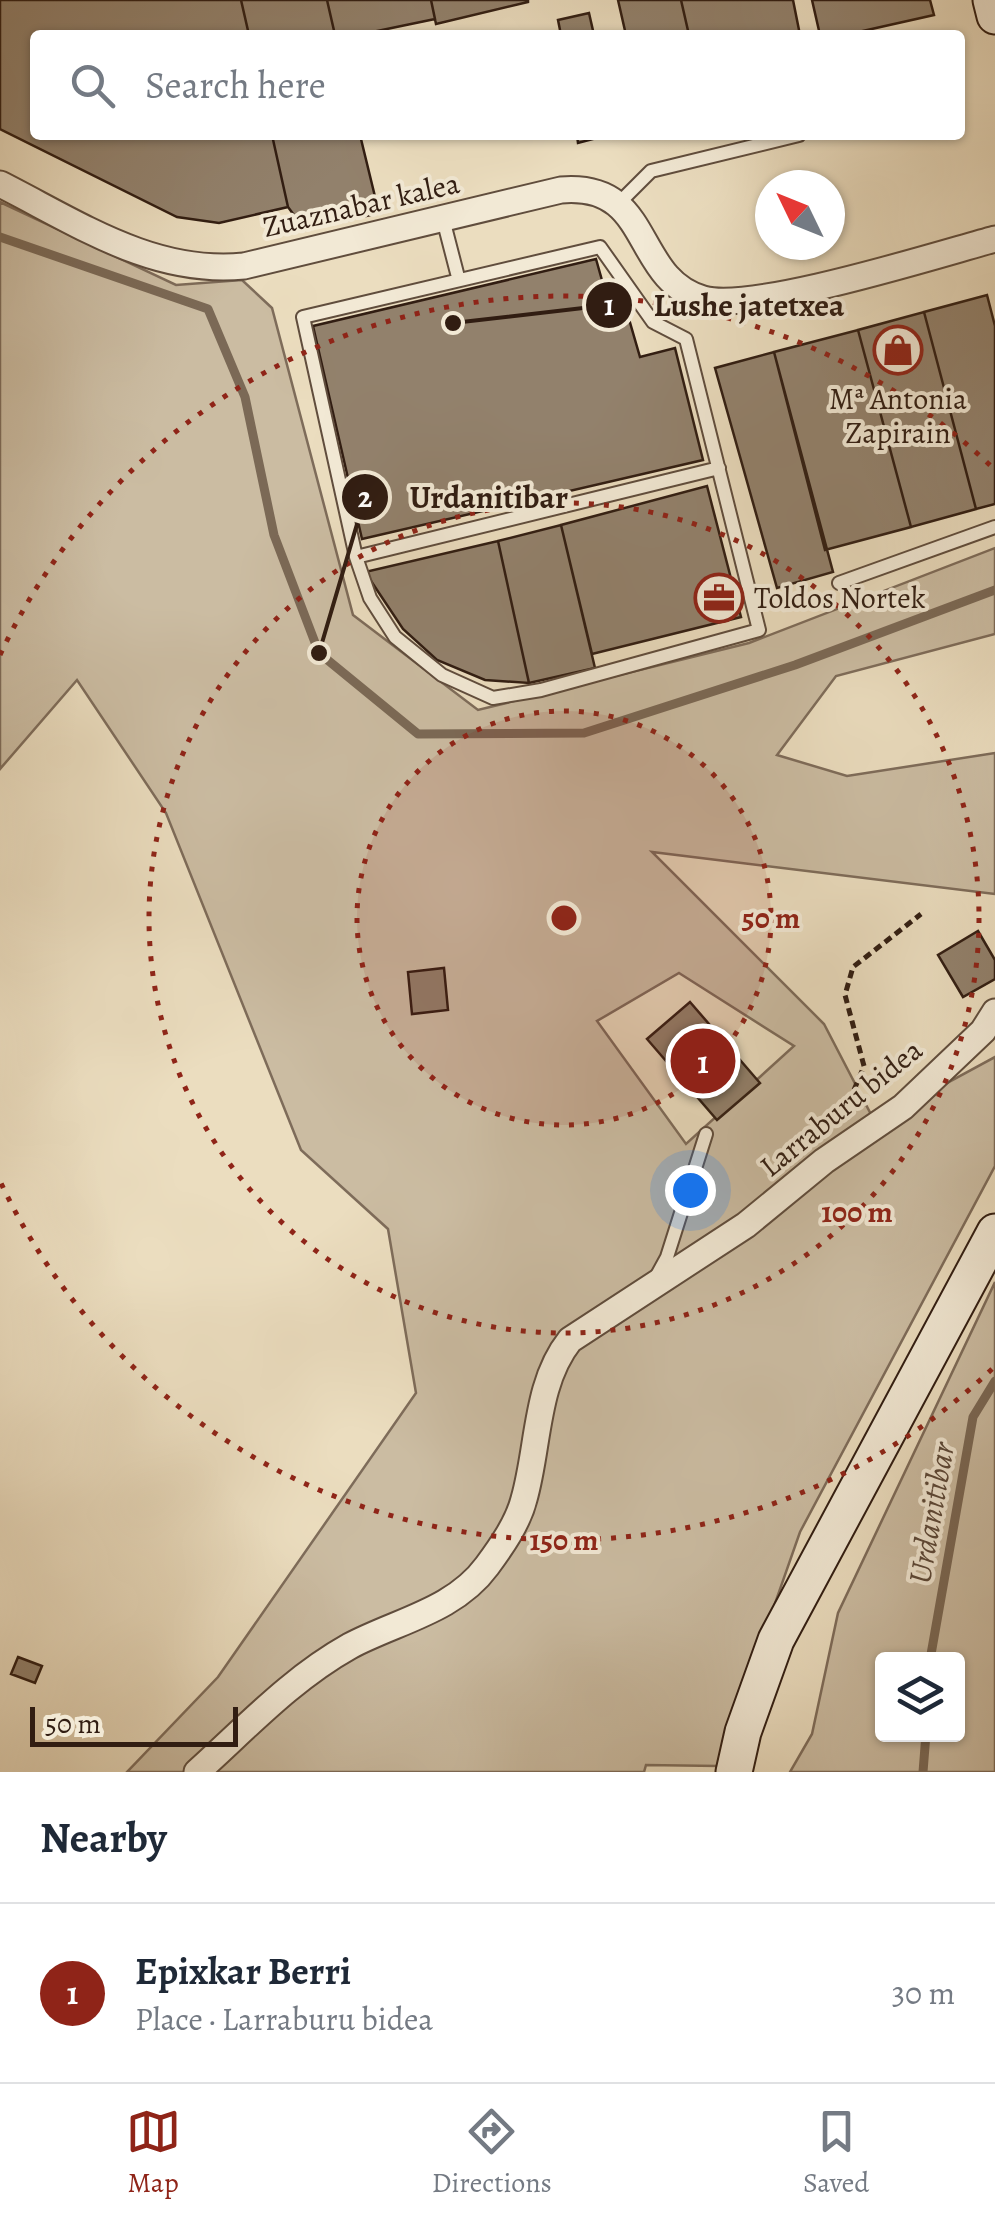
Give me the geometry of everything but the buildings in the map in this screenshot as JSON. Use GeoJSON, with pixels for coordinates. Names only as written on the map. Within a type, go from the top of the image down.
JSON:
{"type":"FeatureCollection","features":[{"type":"Feature","properties":{"kind":"main road"},"geometry":{"type":"LineString","coordinates":[[991,0],[995,16]]}},
{"type":"Feature","properties":{"kind":"main road"},"geometry":{"type":"LineString","coordinates":[[734,1772],[743,1732],[776,1640],[995,1232]]}},
{"type":"Feature","properties":{"kind":"street","name":"Zuaznabar kalea"},"geometry":{"type":"LineString","coordinates":[[0,184],[134,252],[188,267],[244,266],[445,228],[561,190],[593,191],[625,210]]}},
{"type":"Feature","properties":{"kind":"street"},"geometry":{"type":"LineString","coordinates":[[625,210],[658,267],[686,292],[723,302],[742,302],[995,239]]}},
{"type":"Feature","properties":{"kind":"street","name":"Larraburu bidea"},"geometry":{"type":"LineString","coordinates":[[197,1772],[288,1688],[351,1646],[450,1600],[484,1570],[524,1502],[538,1422],[557,1357],[588,1324],[649,1290],[746,1225],[824,1162],[904,1107],[983,1031],[995,1012]]}},
{"type":"Feature","properties":{"kind":"lane"},"geometry":{"type":"LineString","coordinates":[[625,210],[651,171],[778,140]]}},
{"type":"Feature","properties":{"kind":"lane"},"geometry":{"type":"LineString","coordinates":[[445,228],[458,277]]}},
{"type":"Feature","properties":{"kind":"lane"},"geometry":{"type":"LineString","coordinates":[[600,247],[653,322],[686,339],[719,468],[760,630],[542,690],[493,698],[442,674],[395,637],[370,598],[356,558],[303,317],[458,277],[600,247]]}},
{"type":"Feature","properties":{"kind":"lane"},"geometry":{"type":"LineString","coordinates":[[356,558],[719,468]]}},
{"type":"Feature","properties":{"kind":"lane"},"geometry":{"type":"LineString","coordinates":[[840,583],[995,527]]}},
{"type":"Feature","properties":{"kind":"lane"},"geometry":{"type":"LineString","coordinates":[[649,1290],[667,1257],[706,1134]]}},
{"type":"Feature","properties":{"kind":"path"},"geometry":{"type":"LineString","coordinates":[[838,1124],[864,1066],[845,995],[854,967],[920,914]]}},
{"type":"Feature","properties":{"kind":"shaded area"},"geometry":{"type":"Polygon","coordinates":[[[0,202],[176,285],[242,280],[272,308],[353,615],[478,710],[749,643],[995,548],[995,634],[836,676],[777,755],[847,776],[995,753],[995,894],[652,852],[824,1024],[875,1122],[995,1057],[995,1166],[800,1532],[718,1766],[646,1765],[644,1772],[127,1772],[218,1677],[416,1393],[388,1229],[301,1150],[166,813],[77,680],[0,769],[0,202]],[[679,973],[597,1021],[686,1144],[794,1046],[679,973]]]}},
{"type":"Feature","properties":{"kind":"shaded area"},"geometry":{"type":"Polygon","coordinates":[[[995,1282],[995,1772],[790,1772],[812,1734],[838,1613],[995,1282]]]}},
{"type":"Feature","properties":{"kind":"waterway","name":"Urdanitibar"},"geometry":{"type":"LineString","coordinates":[[0,237],[208,309],[245,397],[274,535],[319,653],[418,734],[584,733],[795,665],[995,590]]}},
{"type":"Feature","properties":{"kind":"waterway","name":"Urdanitibar"},"geometry":{"type":"LineString","coordinates":[[931,1652],[973,1417],[995,1381]]}},
{"type":"Feature","properties":{"kind":"waterway","name":"Urdanitibar"},"geometry":{"type":"LineString","coordinates":[[923,1772],[925,1742]]}},
{"type":"Feature","properties":{"kind":"place","name":"Lushe jatetxea"},"geometry":{"type":"Point","coordinates":[453,323]}},
{"type":"Feature","properties":{"kind":"place","name":"Mª Antonia Zapirain"},"geometry":{"type":"Point","coordinates":[898,350]}},
{"type":"Feature","properties":{"kind":"place","name":"Toldos Nortek"},"geometry":{"type":"Point","coordinates":[719,598]}},
{"type":"Feature","properties":{"kind":"place","name":"Urdanitibar"},"geometry":{"type":"Point","coordinates":[319,653]}},
{"type":"Feature","properties":{"kind":"place","name":"Epixkar Berri"},"geometry":{"type":"Point","coordinates":[703,1061]}}]}
